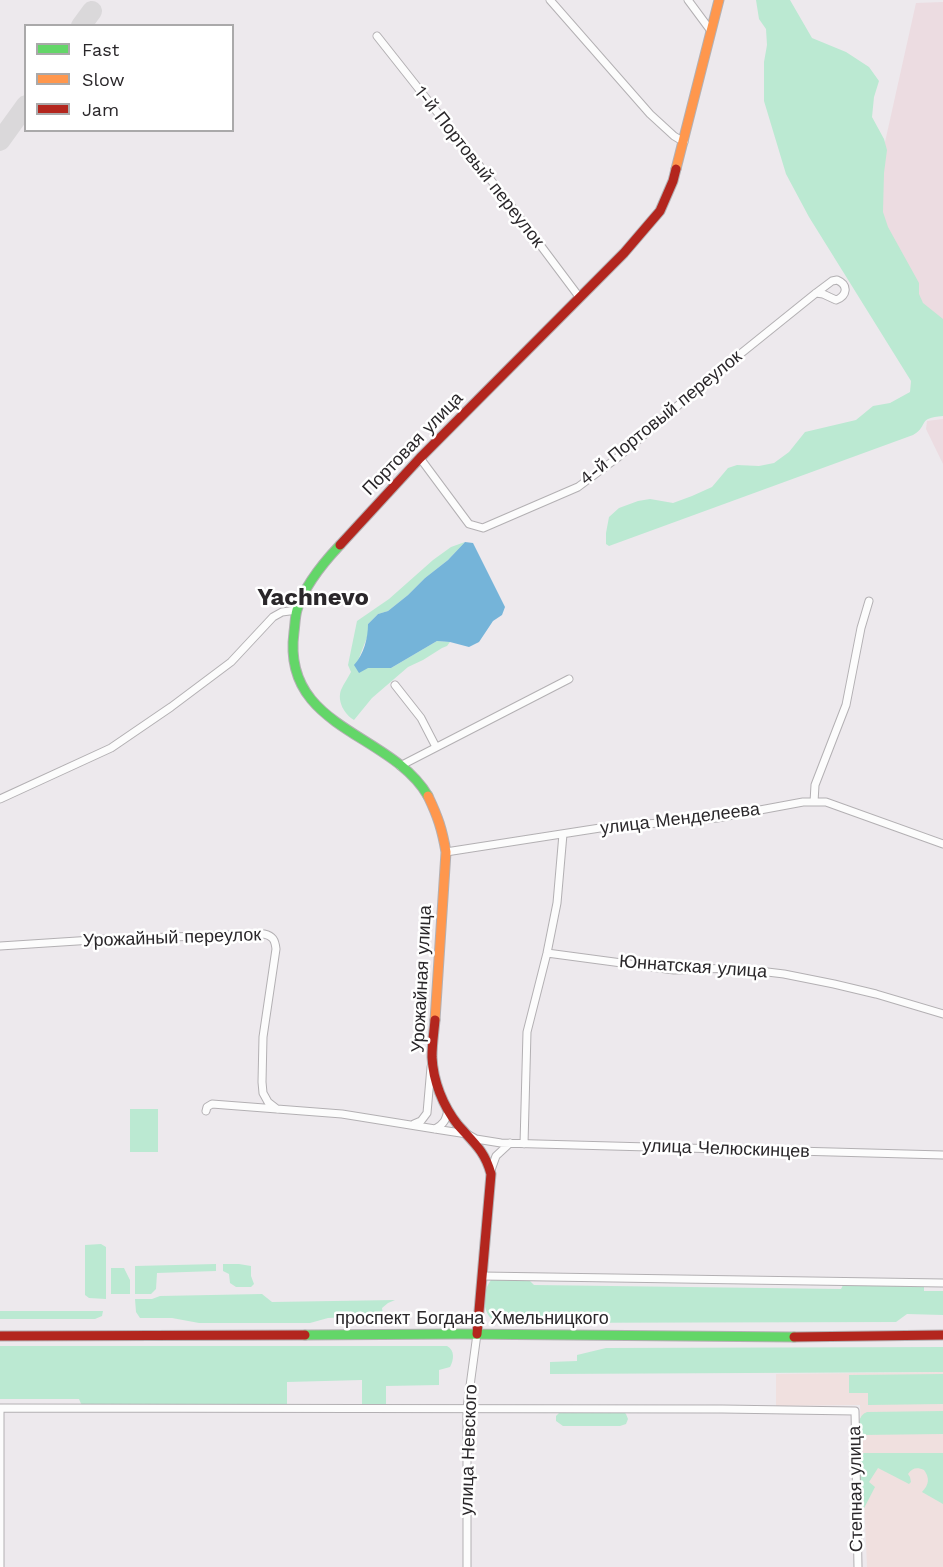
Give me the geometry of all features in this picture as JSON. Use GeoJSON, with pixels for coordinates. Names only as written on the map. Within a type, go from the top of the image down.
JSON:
{"type":"FeatureCollection","features":[{"type":"Feature","properties":{"kind":"street"},"geometry":{"type":"LineString","coordinates":[[550,0],[650,114],[684,142]]}},
{"type":"Feature","properties":{"kind":"street"},"geometry":{"type":"LineString","coordinates":[[688,0],[711,31]]}},
{"type":"Feature","properties":{"kind":"street","name":"Портовая улица"},"geometry":{"type":"LineString","coordinates":[[297,610],[305,592],[333,552],[420,458],[624,253],[660,212],[674,181],[719,0]]}},
{"type":"Feature","properties":{"kind":"street","name":"1-й Портовый переулок"},"geometry":{"type":"LineString","coordinates":[[377,36],[505,198],[580,298]]}},
{"type":"Feature","properties":{"kind":"street","name":"4-й Портовый переулок"},"geometry":{"type":"LineString","coordinates":[[420,458],[469,524],[483,528],[578,487],[617,458],[816,292]]}},
{"type":"Feature","properties":{"kind":"street"},"geometry":{"type":"LineString","coordinates":[[814,802],[815,785],[846,705],[859,637],[869,600]]}},
{"type":"Feature","properties":{"kind":"street"},"geometry":{"type":"LineString","coordinates":[[0,800],[111,748],[231,662],[273,617],[282,612],[297,610]]}},
{"type":"Feature","properties":{"kind":"street","name":"Урожайная улица"},"geometry":{"type":"LineString","coordinates":[[297,610],[293,639],[295,669],[312,701],[328,717],[410,772],[432,804],[442,828],[446,852],[432,1057],[438,1087],[448,1110],[486,1155]]}},
{"type":"Feature","properties":{"kind":"street"},"geometry":{"type":"LineString","coordinates":[[400,766],[569,679]]}},
{"type":"Feature","properties":{"kind":"street"},"geometry":{"type":"LineString","coordinates":[[395,685],[421,718],[436,747]]}},
{"type":"Feature","properties":{"kind":"street","name":"улица Менделеева"},"geometry":{"type":"LineString","coordinates":[[446,852],[600,828],[717,818],[782,805],[814,802],[826,802],[943,844]]}},
{"type":"Feature","properties":{"kind":"street"},"geometry":{"type":"LineString","coordinates":[[524,1143],[527,1032],[557,903],[563,834]]}},
{"type":"Feature","properties":{"kind":"street","name":"Урожайный переулок"},"geometry":{"type":"LineString","coordinates":[[0,946],[108,939],[264,934],[271,936],[275,941],[276,949],[264,1037],[262,1082],[263,1093],[268,1102],[277,1109]]}},
{"type":"Feature","properties":{"kind":"street","name":"Юннатская улица"},"geometry":{"type":"LineString","coordinates":[[547,953],[674,970],[734,968],[784,974],[876,994],[943,1014]]}},
{"type":"Feature","properties":{"kind":"street"},"geometry":{"type":"LineString","coordinates":[[206,1111],[207,1107],[212,1104],[342,1114],[412,1124],[422,1121],[427,1113],[432,1057]]}},
{"type":"Feature","properties":{"kind":"street"},"geometry":{"type":"LineString","coordinates":[[435,1128],[442,1125],[448,1110]]}},
{"type":"Feature","properties":{"kind":"street","name":"улица Челюскинцев"},"geometry":{"type":"LineString","coordinates":[[412,1124],[501,1143],[943,1155]]}},
{"type":"Feature","properties":{"kind":"street"},"geometry":{"type":"LineString","coordinates":[[490,1174],[487,1151],[489,1147],[501,1143]]}},
{"type":"Feature","properties":{"kind":"street"},"geometry":{"type":"LineString","coordinates":[[477,1334],[490,1174],[496,1156],[510,1143]]}},
{"type":"Feature","properties":{"kind":"street"},"geometry":{"type":"LineString","coordinates":[[482,1276],[943,1283]]}},
{"type":"Feature","properties":{"kind":"street","name":"проспект Богдана Хмельницкого"},"geometry":{"type":"LineString","coordinates":[[0,1335],[477,1334],[813,1337],[943,1335]]}},
{"type":"Feature","properties":{"kind":"street","name":"улица Невского"},"geometry":{"type":"LineString","coordinates":[[467,1567],[467,1408],[477,1334]]}},
{"type":"Feature","properties":{"kind":"street"},"geometry":{"type":"LineString","coordinates":[[0,1567],[0,1408],[467,1408]]}},
{"type":"Feature","properties":{"kind":"street","name":"Степная улица"},"geometry":{"type":"LineString","coordinates":[[467,1408],[855,1411],[858,1567]]}},
{"type":"Feature","properties":{"kind":"shaded area"},"geometry":{"type":"Polygon","coordinates":[[[943,2],[943,326],[914,302],[877,221],[879,169],[916,3],[943,2]]]}},
{"type":"Feature","properties":{"kind":"shaded area"},"geometry":{"type":"Polygon","coordinates":[[[943,419],[943,464],[926,429],[927,421],[943,419]]]}},
{"type":"Feature","properties":{"kind":"shaded area"},"geometry":{"type":"Polygon","coordinates":[[[943,1372],[943,1567],[867,1567],[860,1405],[776,1406],[776,1374],[943,1372]]]}},
{"type":"Feature","properties":{"kind":"green space"},"geometry":{"type":"Polygon","coordinates":[[[756,0],[790,0],[812,38],[846,52],[869,67],[879,81],[874,97],[872,117],[884,139],[887,150],[883,212],[888,227],[919,283],[919,294],[923,303],[943,319],[943,416],[929,418],[913,435],[609,546],[606,544],[606,533],[609,517],[619,508],[650,499],[673,503],[692,496],[712,487],[728,468],[737,465],[759,466],[774,463],[789,452],[805,432],[856,420],[873,406],[890,403],[910,392],[911,381],[809,217],[786,174],[764,101],[766,29],[759,19],[756,0]]]}},
{"type":"Feature","properties":{"kind":"green space"},"geometry":{"type":"Polygon","coordinates":[[[465,542],[408,595],[388,611],[378,614],[368,624],[368,635],[357,663],[368,668],[391,668],[437,641],[450,642],[447,646],[408,667],[372,698],[354,720],[342,707],[340,694],[351,672],[348,665],[357,621],[389,599],[433,560],[451,547],[465,542]]]}},
{"type":"Feature","properties":{"kind":"green space"},"geometry":{"type":"Polygon","coordinates":[[[130,1109],[158,1109],[158,1152],[130,1152],[130,1109]]]}},
{"type":"Feature","properties":{"kind":"green space"},"geometry":{"type":"Polygon","coordinates":[[[101,1244],[106,1247],[106,1299],[89,1298],[85,1295],[85,1245],[101,1244]]]}},
{"type":"Feature","properties":{"kind":"green space"},"geometry":{"type":"Polygon","coordinates":[[[216,1264],[216,1271],[157,1273],[156,1289],[151,1294],[135,1294],[135,1266],[216,1264]]]}},
{"type":"Feature","properties":{"kind":"green space"},"geometry":{"type":"Polygon","coordinates":[[[223,1264],[251,1266],[254,1284],[251,1287],[236,1287],[230,1283],[229,1274],[223,1271],[223,1264]]]}},
{"type":"Feature","properties":{"kind":"green space"},"geometry":{"type":"Polygon","coordinates":[[[111,1268],[124,1268],[130,1280],[130,1294],[111,1294],[111,1268]]]}},
{"type":"Feature","properties":{"kind":"green space"},"geometry":{"type":"Polygon","coordinates":[[[493,1278],[528,1279],[534,1285],[841,1289],[844,1283],[924,1284],[924,1291],[943,1291],[943,1315],[907,1314],[896,1322],[501,1323],[494,1321],[486,1310],[486,1289],[493,1278]]]}},
{"type":"Feature","properties":{"kind":"green space"},"geometry":{"type":"Polygon","coordinates":[[[262,1294],[272,1302],[395,1300],[382,1308],[383,1315],[328,1318],[310,1323],[199,1323],[172,1318],[140,1318],[136,1312],[135,1299],[152,1299],[160,1296],[262,1294]]]}},
{"type":"Feature","properties":{"kind":"green space"},"geometry":{"type":"Polygon","coordinates":[[[0,1311],[103,1311],[102,1316],[95,1319],[0,1319],[0,1311]]]}},
{"type":"Feature","properties":{"kind":"green space"},"geometry":{"type":"Polygon","coordinates":[[[0,1346],[447,1346],[453,1355],[450,1367],[439,1370],[439,1385],[386,1386],[386,1404],[362,1405],[362,1380],[287,1382],[287,1404],[82,1406],[79,1399],[0,1399],[0,1346]]]}},
{"type":"Feature","properties":{"kind":"green space"},"geometry":{"type":"Polygon","coordinates":[[[943,1347],[943,1372],[550,1374],[550,1362],[577,1361],[577,1355],[606,1348],[943,1347]]]}},
{"type":"Feature","properties":{"kind":"green space"},"geometry":{"type":"Polygon","coordinates":[[[943,1374],[943,1404],[868,1405],[868,1393],[849,1393],[849,1375],[943,1374]]]}},
{"type":"Feature","properties":{"kind":"green space"},"geometry":{"type":"Polygon","coordinates":[[[943,1411],[943,1434],[861,1435],[860,1432],[860,1418],[867,1412],[943,1411]]]}},
{"type":"Feature","properties":{"kind":"green space"},"geometry":{"type":"Polygon","coordinates":[[[560,1412],[624,1412],[628,1419],[626,1424],[620,1426],[563,1426],[556,1421],[556,1416],[560,1412]]]}},
{"type":"Feature","properties":{"kind":"green space"},"geometry":{"type":"Polygon","coordinates":[[[862,1453],[943,1453],[943,1504],[922,1492],[928,1481],[924,1470],[917,1468],[911,1470],[908,1474],[911,1482],[909,1484],[878,1468],[869,1482],[875,1487],[860,1516],[859,1455],[862,1453]]]}},
{"type":"Feature","properties":{"kind":"water"},"geometry":{"type":"Polygon","coordinates":[[[465,542],[473,543],[505,607],[502,615],[493,621],[479,642],[469,647],[437,641],[391,668],[368,668],[359,673],[354,665],[365,646],[368,624],[378,614],[388,611],[408,595],[465,542]]]}},
{"type":"Feature","properties":{"kind":"taxiway"},"geometry":{"type":"LineString","coordinates":[[82,24],[92,11]]}},
{"type":"Feature","properties":{"kind":"taxiway"},"geometry":{"type":"LineString","coordinates":[[0,141],[24,108]]}},
{"type":"Feature","properties":{"kind":"traffic: fast"},"geometry":{"type":"LineString","coordinates":[[340,545],[315,575],[304,592],[296,613],[295,664],[304,690],[321,710],[390,757],[411,775],[428,796]]}},
{"type":"Feature","properties":{"kind":"traffic: fast"},"geometry":{"type":"LineString","coordinates":[[305,1335],[794,1337]]}},
{"type":"Feature","properties":{"kind":"traffic: slow"},"geometry":{"type":"LineString","coordinates":[[676,169],[719,0]]}},
{"type":"Feature","properties":{"kind":"traffic: slow"},"geometry":{"type":"LineString","coordinates":[[428,796],[439,823],[446,852],[435,1020]]}},
{"type":"Feature","properties":{"kind":"traffic: jam"},"geometry":{"type":"LineString","coordinates":[[340,545],[420,458],[624,253],[660,211],[676,169]]}},
{"type":"Feature","properties":{"kind":"traffic: jam"},"geometry":{"type":"LineString","coordinates":[[435,1020],[432,1057],[434,1075],[440,1093],[453,1118],[482,1153],[491,1174],[477,1334]]}},
{"type":"Feature","properties":{"kind":"traffic: jam"},"geometry":{"type":"LineString","coordinates":[[0,1336],[305,1335]]}},
{"type":"Feature","properties":{"kind":"traffic: jam"},"geometry":{"type":"LineString","coordinates":[[794,1337],[943,1335]]}},
{"type":"Feature","properties":{"kind":"district","name":"Yachnevo"},"geometry":{"type":"Point","coordinates":[313,598]}}]}
